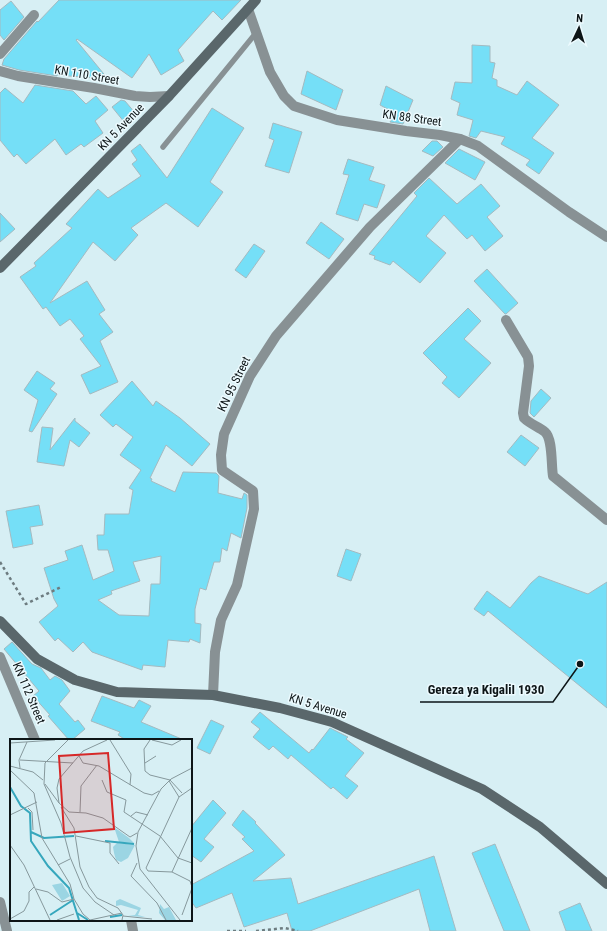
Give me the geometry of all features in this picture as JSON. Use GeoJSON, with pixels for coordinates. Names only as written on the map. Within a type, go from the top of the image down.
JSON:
{"type":"FeatureCollection","features":[{"type":"Feature","properties":{"kind":"main road","name":"KN 5 Avenue"},"geometry":{"type":"LineString","coordinates":[[0,268],[169,96],[256,0]]}},
{"type":"Feature","properties":{"kind":"main road","name":"KN 5 Avenue"},"geometry":{"type":"LineString","coordinates":[[0,621],[38,659],[75,680],[117,692],[213,695],[280,708],[332,722],[482,789],[540,827],[607,884]]}},
{"type":"Feature","properties":{"kind":"street","name":"KN 88 Street"},"geometry":{"type":"LineString","coordinates":[[248,9],[270,72],[284,96],[294,106],[337,120],[460,139],[478,146],[569,212],[607,237]]}},
{"type":"Feature","properties":{"kind":"street"},"geometry":{"type":"LineString","coordinates":[[0,54],[34,15]]}},
{"type":"Feature","properties":{"kind":"street","name":"KN 110 Street"},"geometry":{"type":"LineString","coordinates":[[0,71],[18,76],[135,96],[169,96]]}},
{"type":"Feature","properties":{"kind":"street","name":"KN 95 Street"},"geometry":{"type":"LineString","coordinates":[[213,695],[215,652],[221,620],[237,585],[254,509],[253,491],[222,470],[221,455],[224,434],[250,376],[276,336],[370,227],[460,139]]}},
{"type":"Feature","properties":{"kind":"street"},"geometry":{"type":"LineString","coordinates":[[506,320],[528,357],[529,366],[523,413],[524,418],[546,433],[549,437],[553,476],[607,520]]}},
{"type":"Feature","properties":{"kind":"street","name":"KN 112 Street"},"geometry":{"type":"LineString","coordinates":[[0,657],[35,739]]}},
{"type":"Feature","properties":{"kind":"street"},"geometry":{"type":"LineString","coordinates":[[0,902],[7,931]]}},
{"type":"Feature","properties":{"kind":"street"},"geometry":{"type":"LineString","coordinates":[[131,921],[133,931]]}},
{"type":"Feature","properties":{"kind":"lane"},"geometry":{"type":"LineString","coordinates":[[163,147],[256,33]]}},
{"type":"Feature","properties":{"kind":"path"},"geometry":{"type":"LineString","coordinates":[[0,562],[26,604],[61,587]]}},
{"type":"Feature","properties":{"kind":"path"},"geometry":{"type":"LineString","coordinates":[[256,931],[285,928],[298,931]]}},
{"type":"Feature","properties":{"kind":"path"},"geometry":{"type":"LineString","coordinates":[[227,931],[246,931]]}},
{"type":"Feature","properties":{"kind":"building"},"geometry":{"type":"Polygon","coordinates":[[[59,0],[241,0],[222,20],[213,11],[178,50],[184,61],[161,75],[149,54],[132,78],[77,39],[76,40],[108,79],[56,75],[57,76],[19,70],[2,65],[4,59],[37,21],[38,22],[59,0]]]}},
{"type":"Feature","properties":{"kind":"building"},"geometry":{"type":"Polygon","coordinates":[[[11,1],[24,17],[4,40],[0,35],[0,10],[11,1]]]}},
{"type":"Feature","properties":{"kind":"building"},"geometry":{"type":"Polygon","coordinates":[[[472,45],[490,46],[490,62],[495,63],[492,78],[497,80],[497,86],[517,95],[527,81],[559,105],[532,138],[554,153],[539,174],[526,165],[530,160],[501,144],[505,137],[481,131],[476,138],[469,136],[473,120],[457,115],[460,103],[451,99],[455,82],[472,83],[472,45]]]}},
{"type":"Feature","properties":{"kind":"building"},"geometry":{"type":"Polygon","coordinates":[[[307,71],[343,90],[336,110],[301,94],[307,71]]]}},
{"type":"Feature","properties":{"kind":"building"},"geometry":{"type":"Polygon","coordinates":[[[35,85],[73,91],[86,104],[96,96],[108,110],[95,121],[103,133],[84,147],[81,144],[66,155],[55,139],[26,164],[17,154],[14,157],[0,140],[0,93],[5,88],[23,103],[35,85]]]}},
{"type":"Feature","properties":{"kind":"building"},"geometry":{"type":"Polygon","coordinates":[[[386,86],[413,100],[403,124],[390,122],[395,113],[380,105],[386,86]]]}},
{"type":"Feature","properties":{"kind":"building"},"geometry":{"type":"Polygon","coordinates":[[[121,100],[125,101],[136,114],[125,123],[112,107],[121,100]]]}},
{"type":"Feature","properties":{"kind":"building"},"geometry":{"type":"Polygon","coordinates":[[[212,108],[244,128],[210,182],[223,192],[198,227],[166,203],[131,228],[138,235],[115,261],[93,242],[50,303],[87,281],[105,310],[99,314],[113,332],[100,341],[118,382],[90,394],[81,375],[101,366],[80,339],[84,336],[70,319],[60,326],[46,307],[43,309],[20,277],[36,266],[34,263],[72,228],[66,224],[98,189],[108,198],[141,176],[132,164],[137,160],[131,151],[140,144],[167,178],[212,108]]]}},
{"type":"Feature","properties":{"kind":"building"},"geometry":{"type":"Polygon","coordinates":[[[273,123],[302,132],[289,173],[265,166],[274,140],[269,138],[273,123]]]}},
{"type":"Feature","properties":{"kind":"building"},"geometry":{"type":"Polygon","coordinates":[[[432,141],[437,141],[443,147],[433,156],[422,151],[432,141]]]}},
{"type":"Feature","properties":{"kind":"building"},"geometry":{"type":"Polygon","coordinates":[[[459,149],[485,162],[475,180],[445,163],[459,149]]]}},
{"type":"Feature","properties":{"kind":"building"},"geometry":{"type":"Polygon","coordinates":[[[348,159],[374,167],[369,180],[385,185],[377,208],[364,204],[358,221],[336,214],[349,175],[343,174],[348,159]]]}},
{"type":"Feature","properties":{"kind":"building"},"geometry":{"type":"Polygon","coordinates":[[[429,178],[457,204],[481,184],[500,206],[487,217],[503,236],[485,251],[472,235],[467,239],[444,215],[426,236],[446,253],[420,283],[393,261],[390,265],[374,259],[375,256],[369,254],[417,196],[414,193],[429,178]]]}},
{"type":"Feature","properties":{"kind":"building"},"geometry":{"type":"Polygon","coordinates":[[[0,213],[15,229],[0,242],[0,213]]]}},
{"type":"Feature","properties":{"kind":"building"},"geometry":{"type":"Polygon","coordinates":[[[321,222],[344,239],[329,259],[306,243],[321,222]]]}},
{"type":"Feature","properties":{"kind":"building"},"geometry":{"type":"Polygon","coordinates":[[[254,244],[265,251],[246,278],[235,270],[254,244]]]}},
{"type":"Feature","properties":{"kind":"building"},"geometry":{"type":"Polygon","coordinates":[[[487,269],[518,303],[506,314],[474,281],[487,269]]]}},
{"type":"Feature","properties":{"kind":"building"},"geometry":{"type":"Polygon","coordinates":[[[468,308],[481,321],[464,339],[491,363],[459,398],[442,383],[447,377],[423,353],[468,308]]]}},
{"type":"Feature","properties":{"kind":"building"},"geometry":{"type":"Polygon","coordinates":[[[37,371],[55,383],[50,389],[57,394],[32,432],[29,431],[38,400],[24,390],[37,371]]]}},
{"type":"Feature","properties":{"kind":"building"},"geometry":{"type":"Polygon","coordinates":[[[132,381],[153,406],[156,401],[180,418],[210,444],[192,466],[166,445],[150,478],[152,479],[151,481],[175,492],[183,472],[216,473],[219,476],[218,493],[242,499],[244,493],[247,495],[247,508],[241,538],[231,533],[227,551],[222,548],[220,562],[214,562],[206,590],[200,588],[195,609],[195,623],[201,624],[200,643],[190,639],[189,642],[168,640],[165,667],[143,665],[142,670],[92,652],[83,642],[73,652],[58,638],[55,641],[39,622],[58,606],[54,599],[44,568],[68,560],[65,551],[82,545],[93,580],[114,571],[108,550],[98,550],[97,535],[104,535],[105,514],[129,514],[133,490],[129,488],[141,470],[120,455],[133,437],[116,424],[113,427],[100,415],[132,381]],[[161,556],[133,562],[140,581],[111,591],[112,594],[98,600],[119,615],[149,616],[151,584],[160,584],[161,556]]]}},
{"type":"Feature","properties":{"kind":"building"},"geometry":{"type":"Polygon","coordinates":[[[541,389],[551,398],[534,417],[530,413],[531,401],[541,389]]]}},
{"type":"Feature","properties":{"kind":"building"},"geometry":{"type":"Polygon","coordinates":[[[75,418],[75,421],[90,433],[79,447],[70,440],[64,466],[37,462],[42,427],[53,428],[50,450],[75,418]]]}},
{"type":"Feature","properties":{"kind":"building"},"geometry":{"type":"Polygon","coordinates":[[[521,435],[539,448],[525,466],[507,452],[521,435]]]}},
{"type":"Feature","properties":{"kind":"building"},"geometry":{"type":"Polygon","coordinates":[[[39,505],[43,525],[30,527],[33,544],[13,548],[6,511],[39,505]]]}},
{"type":"Feature","properties":{"kind":"building"},"geometry":{"type":"Polygon","coordinates":[[[346,549],[361,554],[351,581],[337,576],[346,549]]]}},
{"type":"Feature","properties":{"kind":"building"},"geometry":{"type":"Polygon","coordinates":[[[539,576],[588,594],[607,582],[607,708],[488,611],[484,616],[474,609],[487,591],[510,608],[531,583],[539,576]]]}},
{"type":"Feature","properties":{"kind":"building"},"geometry":{"type":"Polygon","coordinates":[[[12,642],[32,664],[41,668],[50,680],[55,676],[62,680],[70,691],[59,704],[75,722],[78,720],[85,729],[73,739],[68,739],[33,696],[39,691],[4,649],[12,642]]]}},
{"type":"Feature","properties":{"kind":"building"},"geometry":{"type":"Polygon","coordinates":[[[102,696],[134,708],[139,700],[151,706],[141,722],[182,739],[124,739],[118,735],[120,732],[91,721],[102,696]]]}},
{"type":"Feature","properties":{"kind":"building"},"geometry":{"type":"Polygon","coordinates":[[[260,712],[309,753],[330,728],[348,737],[346,739],[364,753],[345,776],[358,786],[347,799],[333,787],[331,789],[291,755],[288,759],[273,746],[269,750],[253,737],[260,729],[251,722],[260,712]]]}},
{"type":"Feature","properties":{"kind":"building"},"geometry":{"type":"Polygon","coordinates":[[[211,720],[224,726],[210,754],[197,748],[211,720]]]}},
{"type":"Feature","properties":{"kind":"building"},"geometry":{"type":"Polygon","coordinates":[[[213,800],[226,813],[204,839],[214,847],[201,862],[192,856],[192,826],[213,800]]]}},
{"type":"Feature","properties":{"kind":"building"},"geometry":{"type":"Polygon","coordinates":[[[243,810],[256,822],[255,823],[285,855],[253,881],[291,878],[298,904],[434,856],[456,931],[430,931],[419,889],[310,931],[292,931],[287,913],[244,927],[232,893],[196,908],[192,902],[192,884],[254,851],[242,839],[245,837],[232,825],[243,810]]]}},
{"type":"Feature","properties":{"kind":"building"},"geometry":{"type":"Polygon","coordinates":[[[495,844],[530,931],[504,931],[472,853],[495,844]]]}},
{"type":"Feature","properties":{"kind":"building"},"geometry":{"type":"Polygon","coordinates":[[[580,903],[592,931],[566,931],[559,912],[580,903]]]}},
{"type":"Feature","properties":{"kind":"place","name":"Gereza ya KigaliI 1930"},"geometry":{"type":"Point","coordinates":[580,664]}}]}
